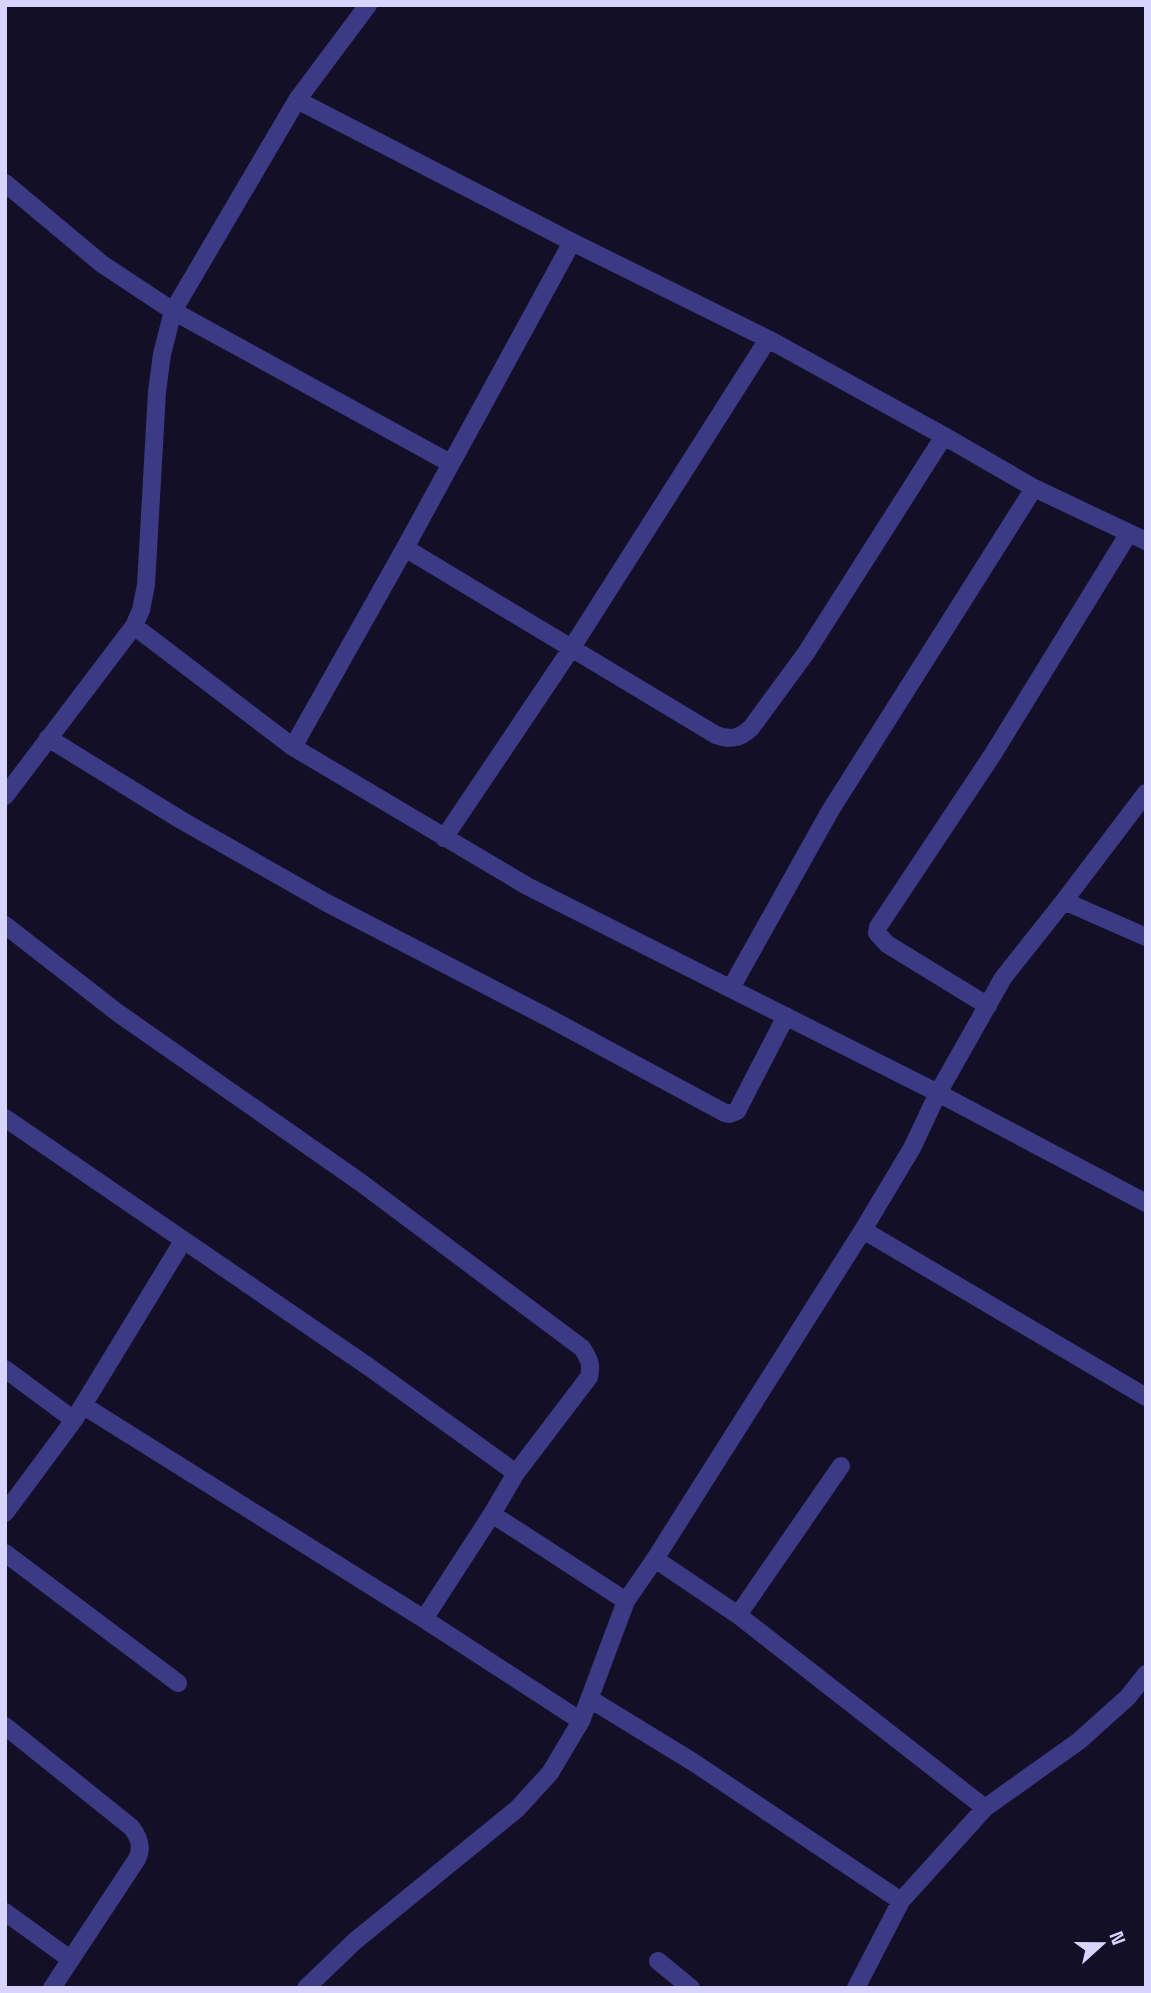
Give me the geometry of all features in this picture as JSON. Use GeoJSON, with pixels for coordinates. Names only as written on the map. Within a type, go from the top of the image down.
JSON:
{"type":"FeatureCollection","features":[{"type":"Feature","properties":{"kind":"street"},"geometry":{"type":"LineString","coordinates":[[5,796],[134,626],[141,610],[146,585],[157,392],[162,355],[173,311],[297,100],[368,5]]}},
{"type":"Feature","properties":{"kind":"street"},"geometry":{"type":"LineString","coordinates":[[297,100],[572,242],[768,339],[1034,488],[1138,537],[878,927],[877,933],[887,944],[988,1006]]}},
{"type":"Feature","properties":{"kind":"street"},"geometry":{"type":"LineString","coordinates":[[5,183],[103,264],[173,311],[450,463]]}},
{"type":"Feature","properties":{"kind":"street"},"geometry":{"type":"LineString","coordinates":[[293,747],[572,242]]}},
{"type":"Feature","properties":{"kind":"street"},"geometry":{"type":"LineString","coordinates":[[444,838],[571,649],[768,339]]}},
{"type":"Feature","properties":{"kind":"street"},"geometry":{"type":"LineString","coordinates":[[405,548],[716,735],[727,739],[736,738],[751,728],[806,653],[944,436]]}},
{"type":"Feature","properties":{"kind":"street"},"geometry":{"type":"LineString","coordinates":[[731,988],[830,811],[1034,488]]}},
{"type":"Feature","properties":{"kind":"street"},"geometry":{"type":"LineString","coordinates":[[134,626],[293,747],[527,886],[786,1016],[1146,1203]]}},
{"type":"Feature","properties":{"kind":"street"},"geometry":{"type":"LineString","coordinates":[[48,738],[181,820],[327,903],[725,1113],[737,1111],[786,1016]]}},
{"type":"Feature","properties":{"kind":"street"},"geometry":{"type":"LineString","coordinates":[[306,1988],[355,1941],[517,1810],[550,1773],[581,1721],[626,1601],[863,1230],[912,1148],[938,1094],[1003,978],[1146,793]]}},
{"type":"Feature","properties":{"kind":"street"},"geometry":{"type":"LineString","coordinates":[[1064,901],[1146,937]]}},
{"type":"Feature","properties":{"kind":"street"},"geometry":{"type":"LineString","coordinates":[[5,925],[118,1013],[359,1182],[582,1348],[590,1360],[589,1377],[516,1474],[424,1619]]}},
{"type":"Feature","properties":{"kind":"street"},"geometry":{"type":"LineString","coordinates":[[5,1118],[369,1367],[516,1474]]}},
{"type":"Feature","properties":{"kind":"street"},"geometry":{"type":"LineString","coordinates":[[863,1230],[1146,1397]]}},
{"type":"Feature","properties":{"kind":"street"},"geometry":{"type":"LineString","coordinates":[[5,1513],[79,1413],[183,1241]]}},
{"type":"Feature","properties":{"kind":"street"},"geometry":{"type":"LineString","coordinates":[[5,1369],[424,1619],[581,1721]]}},
{"type":"Feature","properties":{"kind":"street"},"geometry":{"type":"LineString","coordinates":[[738,1615],[841,1466]]}},
{"type":"Feature","properties":{"kind":"street"},"geometry":{"type":"LineString","coordinates":[[492,1514],[626,1601]]}},
{"type":"Feature","properties":{"kind":"street"},"geometry":{"type":"LineString","coordinates":[[5,1553],[178,1683]]}},
{"type":"Feature","properties":{"kind":"street"},"geometry":{"type":"LineString","coordinates":[[655,1559],[738,1615],[985,1808]]}},
{"type":"Feature","properties":{"kind":"street"},"geometry":{"type":"LineString","coordinates":[[856,1988],[901,1901],[985,1808],[1079,1741],[1128,1697],[1146,1674]]}},
{"type":"Feature","properties":{"kind":"street"},"geometry":{"type":"LineString","coordinates":[[590,1699],[693,1762],[901,1901]]}},
{"type":"Feature","properties":{"kind":"street"},"geometry":{"type":"LineString","coordinates":[[5,1726],[131,1826],[138,1835],[140,1852],[137,1859],[52,1988]]}},
{"type":"Feature","properties":{"kind":"street"},"geometry":{"type":"LineString","coordinates":[[5,1912],[69,1959]]}},
{"type":"Feature","properties":{"kind":"street"},"geometry":{"type":"LineString","coordinates":[[658,1961],[691,1988]]}}]}
